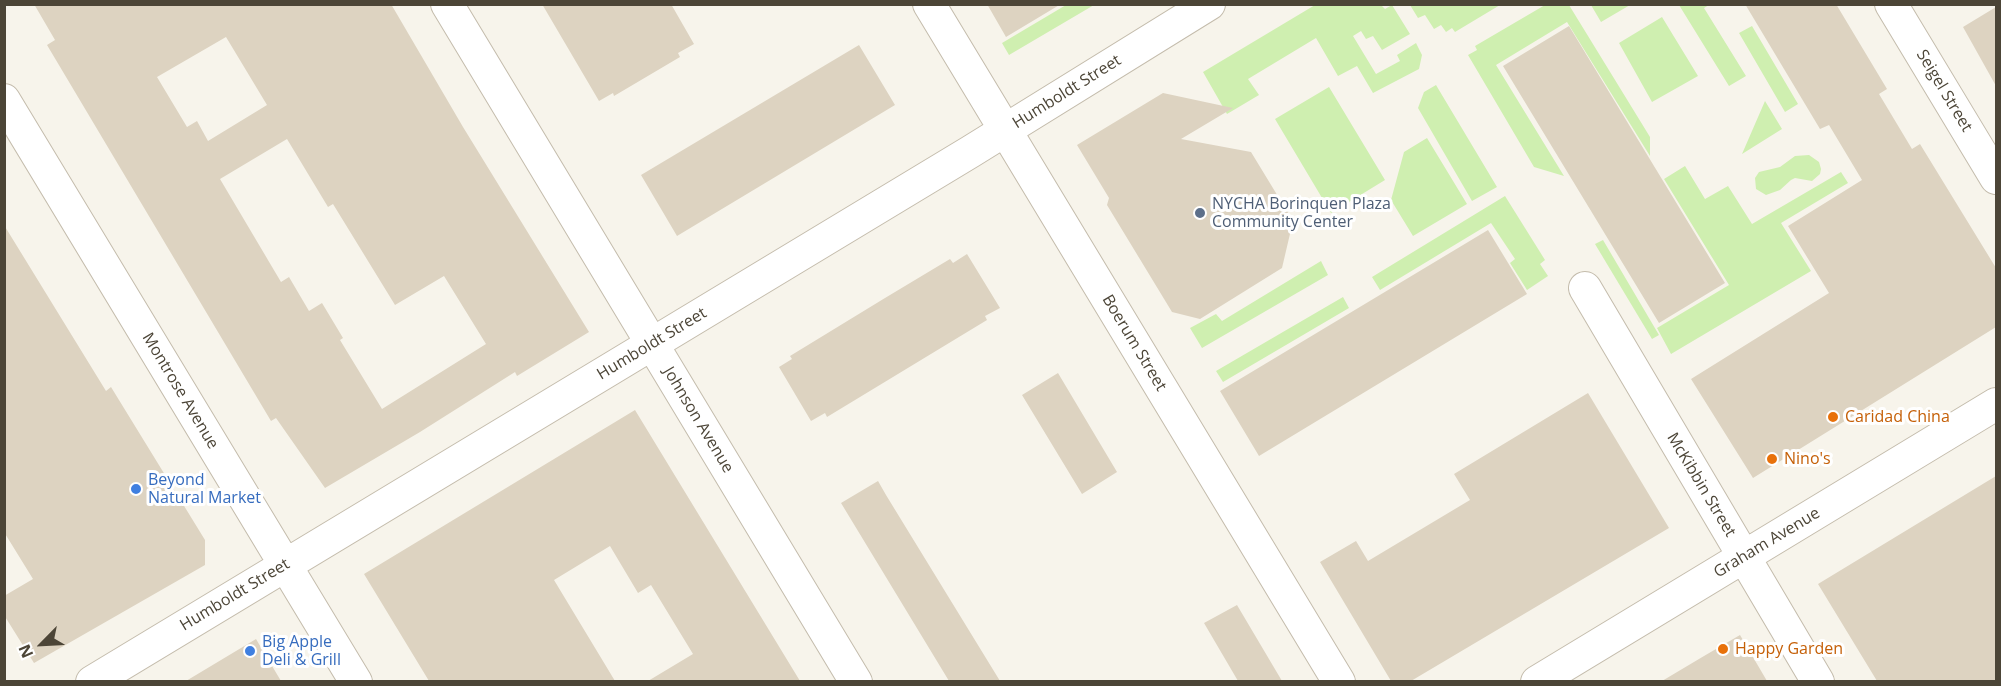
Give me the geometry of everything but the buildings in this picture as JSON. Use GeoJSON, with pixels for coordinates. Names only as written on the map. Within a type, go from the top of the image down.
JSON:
{"type":"FeatureCollection","features":[{"type":"Feature","properties":{"kind":"street","name":"Johnson Avenue"},"geometry":{"type":"LineString","coordinates":[[447,4],[856,681]]}},
{"type":"Feature","properties":{"kind":"street","name":"Boerum Street"},"geometry":{"type":"LineString","coordinates":[[929,4],[1339,681]]}},
{"type":"Feature","properties":{"kind":"street","name":"Humboldt Street"},"geometry":{"type":"LineString","coordinates":[[92,681],[1005,131],[1209,4]]}},
{"type":"Feature","properties":{"kind":"street","name":"Seigel Street"},"geometry":{"type":"LineString","coordinates":[[1891,4],[1996,178]]}},
{"type":"Feature","properties":{"kind":"street","name":"Montrose Avenue"},"geometry":{"type":"LineString","coordinates":[[4,100],[356,681]]}},
{"type":"Feature","properties":{"kind":"street","name":"McKibbin Street"},"geometry":{"type":"LineString","coordinates":[[1585,288],[1818,681]]}},
{"type":"Feature","properties":{"kind":"street","name":"Graham Avenue"},"geometry":{"type":"LineString","coordinates":[[1537,681],[1996,404]]}},
{"type":"Feature","properties":{"kind":"green space"},"geometry":{"type":"Polygon","coordinates":[[[1066,5],[1094,5],[1009,55],[1002,43],[1066,5]]]}},
{"type":"Feature","properties":{"kind":"green space"},"geometry":{"type":"Polygon","coordinates":[[[1315,5],[1381,5],[1385,9],[1392,5],[1410,34],[1382,50],[1373,36],[1366,39],[1361,31],[1353,36],[1376,74],[1400,61],[1397,55],[1416,43],[1422,55],[1419,69],[1373,93],[1357,66],[1338,76],[1316,38],[1248,79],[1259,95],[1227,114],[1203,72],[1315,5]]]}},
{"type":"Feature","properties":{"kind":"green space"},"geometry":{"type":"Polygon","coordinates":[[[1410,5],[1500,5],[1455,32],[1452,28],[1446,32],[1441,25],[1434,29],[1425,15],[1418,18],[1410,5]]]}},
{"type":"Feature","properties":{"kind":"green space"},"geometry":{"type":"Polygon","coordinates":[[[1545,5],[1569,5],[1650,137],[1650,156],[1567,22],[1496,65],[1564,176],[1534,167],[1468,55],[1477,50],[1475,46],[1545,5]]]}},
{"type":"Feature","properties":{"kind":"green space"},"geometry":{"type":"Polygon","coordinates":[[[1591,5],[1630,5],[1601,22],[1591,5]]]}},
{"type":"Feature","properties":{"kind":"green space"},"geometry":{"type":"Polygon","coordinates":[[[1679,5],[1709,5],[1704,8],[1746,76],[1729,86],[1679,5]]]}},
{"type":"Feature","properties":{"kind":"green space"},"geometry":{"type":"Polygon","coordinates":[[[1662,17],[1698,76],[1652,102],[1619,43],[1662,17]]]}},
{"type":"Feature","properties":{"kind":"green space"},"geometry":{"type":"Polygon","coordinates":[[[1752,26],[1798,104],[1785,112],[1739,33],[1752,26]]]}},
{"type":"Feature","properties":{"kind":"green space"},"geometry":{"type":"Polygon","coordinates":[[[1436,85],[1497,187],[1472,201],[1418,108],[1424,92],[1436,85]]]}},
{"type":"Feature","properties":{"kind":"green space"},"geometry":{"type":"Polygon","coordinates":[[[1329,87],[1385,180],[1331,213],[1275,119],[1329,87]]]}},
{"type":"Feature","properties":{"kind":"green space"},"geometry":{"type":"Polygon","coordinates":[[[1765,101],[1782,129],[1742,154],[1765,101]]]}},
{"type":"Feature","properties":{"kind":"green space"},"geometry":{"type":"Polygon","coordinates":[[[1427,138],[1467,204],[1413,236],[1391,200],[1404,152],[1427,138]]]}},
{"type":"Feature","properties":{"kind":"green space"},"geometry":{"type":"Polygon","coordinates":[[[1809,155],[1819,162],[1821,169],[1820,174],[1812,181],[1795,178],[1780,190],[1766,195],[1756,189],[1755,178],[1759,172],[1780,167],[1795,156],[1809,155]]]}},
{"type":"Feature","properties":{"kind":"green space"},"geometry":{"type":"Polygon","coordinates":[[[1685,166],[1705,199],[1728,186],[1752,224],[1841,172],[1848,183],[1781,223],[1811,271],[1671,354],[1657,328],[1729,285],[1664,179],[1685,166]]]}},
{"type":"Feature","properties":{"kind":"green space"},"geometry":{"type":"Polygon","coordinates":[[[1505,196],[1545,260],[1540,264],[1548,276],[1527,290],[1510,263],[1515,259],[1491,223],[1380,290],[1372,277],[1505,196]]]}},
{"type":"Feature","properties":{"kind":"green space"},"geometry":{"type":"Polygon","coordinates":[[[1603,240],[1659,335],[1652,339],[1595,244],[1603,240]]]}},
{"type":"Feature","properties":{"kind":"green space"},"geometry":{"type":"Polygon","coordinates":[[[1321,261],[1328,275],[1202,348],[1190,328],[1216,314],[1222,321],[1321,261]]]}},
{"type":"Feature","properties":{"kind":"green space"},"geometry":{"type":"Polygon","coordinates":[[[1343,297],[1349,308],[1223,382],[1216,371],[1343,297]]]}},
{"type":"Feature","properties":{"kind":"place","name":"NYCHA Borinquen Plaza Community Center"},"geometry":{"type":"Point","coordinates":[1200,213]}},
{"type":"Feature","properties":{"kind":"place","name":"Caridad China"},"geometry":{"type":"Point","coordinates":[1833,417]}},
{"type":"Feature","properties":{"kind":"place","name":"Nino's"},"geometry":{"type":"Point","coordinates":[1772,459]}},
{"type":"Feature","properties":{"kind":"place","name":"Beyond Natural Market"},"geometry":{"type":"Point","coordinates":[136,489]}},
{"type":"Feature","properties":{"kind":"place","name":"Happy Garden"},"geometry":{"type":"Point","coordinates":[1723,649]}},
{"type":"Feature","properties":{"kind":"place","name":"Big Apple Deli & Grill"},"geometry":{"type":"Point","coordinates":[250,651]}}]}
